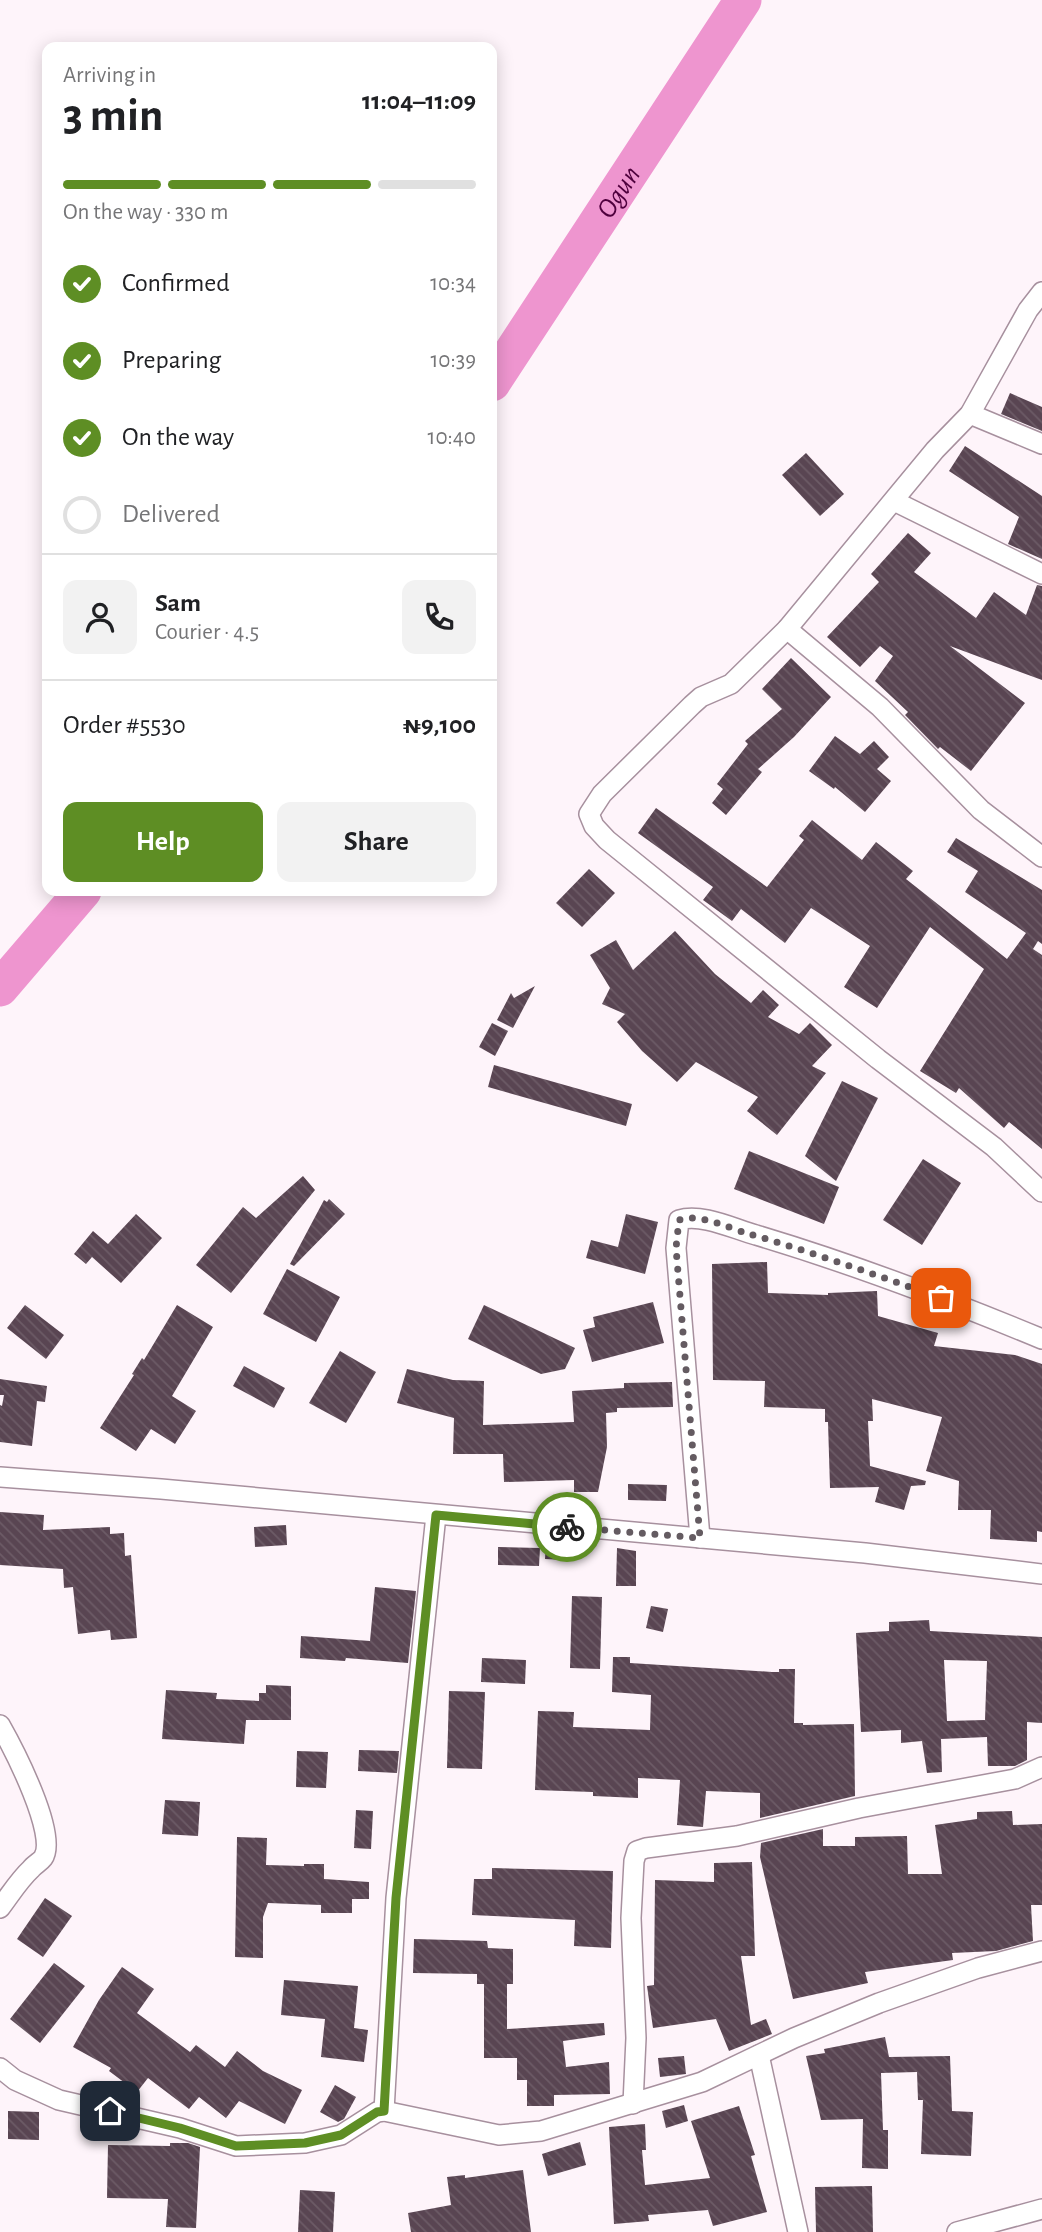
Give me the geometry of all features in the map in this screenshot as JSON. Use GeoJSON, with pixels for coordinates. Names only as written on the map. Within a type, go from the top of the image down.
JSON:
{"type":"FeatureCollection","features":[{"type":"Feature","properties":{"kind":"street"},"geometry":{"type":"LineString","coordinates":[[1042,292],[1028,310],[970,414],[935,450],[787,629],[731,684],[701,697],[692,705],[602,794],[589,814],[594,826],[607,840],[728,939],[993,1147],[1042,1192]]}},
{"type":"Feature","properties":{"kind":"street"},"geometry":{"type":"LineString","coordinates":[[970,414],[1042,444]]}},
{"type":"Feature","properties":{"kind":"street"},"geometry":{"type":"LineString","coordinates":[[894,501],[1042,574]]}},
{"type":"Feature","properties":{"kind":"street"},"geometry":{"type":"LineString","coordinates":[[787,629],[880,707],[981,810],[1042,857]]}},
{"type":"Feature","properties":{"kind":"street"},"geometry":{"type":"LineString","coordinates":[[700,1538],[676,1248],[679,1220],[688,1217],[708,1221],[821,1255],[965,1307],[1042,1339]]}},
{"type":"Feature","properties":{"kind":"street"},"geometry":{"type":"LineString","coordinates":[[0,1477],[161,1489],[865,1553],[1042,1574]]}},
{"type":"Feature","properties":{"kind":"street"},"geometry":{"type":"LineString","coordinates":[[384,2111],[396,1898],[436,1515]]}},
{"type":"Feature","properties":{"kind":"street"},"geometry":{"type":"LineString","coordinates":[[0,1725],[15,1752],[45,1826],[48,1842],[45,1857],[29,1870],[0,1908]]}},
{"type":"Feature","properties":{"kind":"street"},"geometry":{"type":"LineString","coordinates":[[633,2104],[636,2038],[631,1918],[634,1861],[637,1852],[646,1848],[737,1836],[859,1808],[1015,1779],[1042,1767]]}},
{"type":"Feature","properties":{"kind":"street"},"geometry":{"type":"LineString","coordinates":[[0,2068],[15,2080],[59,2100],[180,2128],[236,2146],[305,2143],[341,2135],[377,2112],[384,2111],[499,2135],[541,2131],[702,2082],[794,2038],[879,2003],[978,1968],[1042,1951]]}},
{"type":"Feature","properties":{"kind":"street"},"geometry":{"type":"LineString","coordinates":[[758,2055],[798,2232]]}},
{"type":"Feature","properties":{"kind":"street"},"geometry":{"type":"LineString","coordinates":[[957,2232],[1042,2209]]}},
{"type":"Feature","properties":{"kind":"building"},"geometry":{"type":"Polygon","coordinates":[[[1010,393],[1042,407],[1042,431],[1001,414],[1010,393]]]}},
{"type":"Feature","properties":{"kind":"building"},"geometry":{"type":"Polygon","coordinates":[[[965,446],[1042,496],[1042,559],[1008,544],[1019,517],[949,471],[965,446]]]}},
{"type":"Feature","properties":{"kind":"building"},"geometry":{"type":"Polygon","coordinates":[[[806,453],[844,494],[820,516],[782,475],[806,453]]]}},
{"type":"Feature","properties":{"kind":"building"},"geometry":{"type":"Polygon","coordinates":[[[908,533],[931,553],[914,572],[976,618],[994,592],[1026,615],[1037,585],[1042,586],[1042,680],[950,646],[1025,703],[971,771],[940,747],[938,749],[905,715],[908,712],[875,681],[893,656],[880,646],[860,667],[827,637],[879,582],[871,574],[908,533]]]}},
{"type":"Feature","properties":{"kind":"building"},"geometry":{"type":"Polygon","coordinates":[[[791,658],[831,697],[794,737],[758,769],[762,772],[726,815],[712,803],[723,789],[717,784],[748,744],[745,741],[782,709],[762,689],[791,658]]]}},
{"type":"Feature","properties":{"kind":"building"},"geometry":{"type":"Polygon","coordinates":[[[835,736],[860,754],[874,741],[889,757],[877,769],[891,781],[865,812],[835,787],[834,789],[809,771],[835,736]]]}},
{"type":"Feature","properties":{"kind":"building"},"geometry":{"type":"Polygon","coordinates":[[[656,808],[767,887],[804,840],[799,836],[812,820],[862,860],[876,842],[913,871],[906,879],[1007,959],[1026,933],[965,892],[978,871],[947,852],[956,838],[1042,890],[1042,944],[1038,941],[1033,949],[1042,955],[1042,1149],[1009,1122],[1004,1128],[959,1088],[956,1093],[920,1071],[984,969],[930,927],[877,1008],[844,987],[870,946],[811,908],[785,943],[741,909],[732,921],[703,900],[713,887],[638,833],[656,808]]]}},
{"type":"Feature","properties":{"kind":"building"},"geometry":{"type":"Polygon","coordinates":[[[589,869],[615,893],[582,927],[556,903],[589,869]]]}},
{"type":"Feature","properties":{"kind":"building"},"geometry":{"type":"Polygon","coordinates":[[[675,931],[715,974],[751,1003],[763,990],[779,1005],[768,1017],[799,1034],[810,1023],[832,1045],[812,1066],[826,1073],[777,1135],[747,1111],[758,1097],[696,1062],[677,1082],[642,1051],[617,1022],[625,1014],[602,1004],[610,988],[590,955],[616,940],[633,970],[675,931]]]}},
{"type":"Feature","properties":{"kind":"building"},"geometry":{"type":"Polygon","coordinates":[[[535,986],[513,1028],[497,1020],[511,993],[514,998],[535,986]]]}},
{"type":"Feature","properties":{"kind":"building"},"geometry":{"type":"Polygon","coordinates":[[[492,1023],[508,1031],[495,1056],[479,1047],[492,1023]]]}},
{"type":"Feature","properties":{"kind":"building"},"geometry":{"type":"Polygon","coordinates":[[[494,1065],[632,1104],[626,1126],[488,1087],[494,1065]]]}},
{"type":"Feature","properties":{"kind":"building"},"geometry":{"type":"Polygon","coordinates":[[[842,1081],[878,1098],[836,1181],[805,1156],[842,1081]]]}},
{"type":"Feature","properties":{"kind":"building"},"geometry":{"type":"Polygon","coordinates":[[[749,1151],[839,1187],[824,1224],[734,1189],[749,1151]]]}},
{"type":"Feature","properties":{"kind":"building"},"geometry":{"type":"Polygon","coordinates":[[[923,1159],[961,1183],[922,1245],[883,1220],[923,1159]]]}},
{"type":"Feature","properties":{"kind":"building"},"geometry":{"type":"Polygon","coordinates":[[[303,1176],[315,1190],[231,1293],[196,1265],[243,1207],[256,1218],[303,1176]]]}},
{"type":"Feature","properties":{"kind":"building"},"geometry":{"type":"Polygon","coordinates":[[[329,1199],[345,1214],[294,1266],[290,1264],[324,1200],[327,1202],[329,1199]]]}},
{"type":"Feature","properties":{"kind":"building"},"geometry":{"type":"Polygon","coordinates":[[[136,1214],[162,1238],[121,1283],[92,1257],[86,1264],[74,1254],[93,1231],[108,1244],[136,1214]]]}},
{"type":"Feature","properties":{"kind":"building"},"geometry":{"type":"Polygon","coordinates":[[[626,1214],[658,1222],[645,1274],[586,1258],[591,1240],[618,1247],[626,1214]]]}},
{"type":"Feature","properties":{"kind":"building"},"geometry":{"type":"Polygon","coordinates":[[[767,1262],[768,1293],[828,1295],[877,1291],[878,1316],[938,1333],[934,1346],[1015,1355],[1042,1364],[1042,1532],[1037,1531],[1037,1542],[990,1539],[991,1510],[958,1510],[959,1481],[926,1471],[942,1417],[872,1399],[873,1421],[868,1421],[870,1466],[926,1481],[925,1485],[911,1486],[904,1510],[875,1502],[879,1487],[830,1488],[828,1422],[825,1422],[825,1409],[764,1407],[765,1381],[713,1380],[712,1264],[767,1262]]]}},
{"type":"Feature","properties":{"kind":"building"},"geometry":{"type":"Polygon","coordinates":[[[287,1269],[340,1297],[316,1342],[263,1314],[287,1269]]]}},
{"type":"Feature","properties":{"kind":"building"},"geometry":{"type":"Polygon","coordinates":[[[653,1302],[664,1343],[592,1362],[583,1330],[595,1327],[593,1317],[653,1302]]]}},
{"type":"Feature","properties":{"kind":"building"},"geometry":{"type":"Polygon","coordinates":[[[25,1305],[64,1335],[46,1359],[7,1328],[25,1305]]]}},
{"type":"Feature","properties":{"kind":"building"},"geometry":{"type":"Polygon","coordinates":[[[177,1305],[213,1327],[172,1396],[196,1411],[175,1444],[151,1429],[136,1451],[100,1428],[177,1305]]]}},
{"type":"Feature","properties":{"kind":"building"},"geometry":{"type":"Polygon","coordinates":[[[484,1305],[575,1348],[565,1369],[541,1374],[468,1339],[484,1305]]]}},
{"type":"Feature","properties":{"kind":"building"},"geometry":{"type":"Polygon","coordinates":[[[340,1351],[376,1372],[346,1423],[309,1403],[340,1351]]]}},
{"type":"Feature","properties":{"kind":"building"},"geometry":{"type":"Polygon","coordinates":[[[244,1366],[285,1388],[274,1408],[233,1386],[244,1366]]]}},
{"type":"Feature","properties":{"kind":"building"},"geometry":{"type":"Polygon","coordinates":[[[407,1369],[453,1380],[484,1381],[483,1425],[574,1422],[572,1391],[624,1388],[624,1383],[672,1382],[673,1407],[617,1408],[617,1412],[606,1413],[607,1447],[598,1492],[574,1492],[574,1480],[504,1482],[503,1454],[453,1454],[454,1418],[397,1403],[407,1369]]]}},
{"type":"Feature","properties":{"kind":"building"},"geometry":{"type":"Polygon","coordinates":[[[0,1379],[47,1386],[45,1402],[37,1401],[32,1446],[0,1442],[0,1405],[2,1406],[4,1395],[0,1395],[0,1379]]]}},
{"type":"Feature","properties":{"kind":"building"},"geometry":{"type":"Polygon","coordinates":[[[628,1484],[667,1485],[666,1501],[628,1500],[628,1484]]]}},
{"type":"Feature","properties":{"kind":"building"},"geometry":{"type":"Polygon","coordinates":[[[0,1512],[44,1515],[43,1530],[110,1527],[110,1534],[124,1533],[125,1556],[131,1555],[137,1638],[111,1640],[110,1630],[78,1634],[73,1587],[64,1588],[63,1569],[0,1565],[0,1512]]]}},
{"type":"Feature","properties":{"kind":"building"},"geometry":{"type":"Polygon","coordinates":[[[286,1525],[287,1545],[255,1547],[254,1527],[286,1525]]]}},
{"type":"Feature","properties":{"kind":"building"},"geometry":{"type":"Polygon","coordinates":[[[546,1542],[566,1543],[565,1560],[545,1559],[546,1542]]]}},
{"type":"Feature","properties":{"kind":"building"},"geometry":{"type":"Polygon","coordinates":[[[498,1547],[540,1548],[539,1566],[498,1565],[498,1547]]]}},
{"type":"Feature","properties":{"kind":"building"},"geometry":{"type":"Polygon","coordinates":[[[617,1548],[636,1551],[636,1586],[616,1586],[617,1548]]]}},
{"type":"Feature","properties":{"kind":"building"},"geometry":{"type":"Polygon","coordinates":[[[375,1587],[416,1591],[408,1663],[346,1658],[345,1661],[300,1658],[301,1636],[370,1641],[375,1587]]]}},
{"type":"Feature","properties":{"kind":"building"},"geometry":{"type":"Polygon","coordinates":[[[572,1596],[602,1597],[600,1669],[570,1668],[572,1596]]]}},
{"type":"Feature","properties":{"kind":"building"},"geometry":{"type":"Polygon","coordinates":[[[651,1606],[668,1609],[663,1632],[646,1628],[651,1606]]]}},
{"type":"Feature","properties":{"kind":"building"},"geometry":{"type":"Polygon","coordinates":[[[929,1620],[930,1631],[1042,1637],[1042,1723],[1027,1722],[1027,1760],[1015,1766],[988,1766],[987,1737],[941,1739],[942,1772],[927,1773],[922,1741],[901,1743],[901,1730],[861,1732],[856,1633],[889,1631],[889,1622],[929,1620]],[[944,1660],[947,1721],[985,1720],[987,1661],[944,1660]]]}},
{"type":"Feature","properties":{"kind":"building"},"geometry":{"type":"Polygon","coordinates":[[[613,1657],[630,1657],[630,1663],[772,1672],[795,1669],[794,1723],[854,1724],[855,1796],[760,1818],[760,1793],[706,1791],[703,1827],[677,1825],[680,1780],[638,1778],[638,1798],[593,1796],[593,1792],[535,1790],[538,1711],[574,1712],[573,1727],[650,1730],[651,1695],[612,1692],[613,1657]]]}},
{"type":"Feature","properties":{"kind":"building"},"geometry":{"type":"Polygon","coordinates":[[[482,1658],[526,1660],[525,1684],[481,1682],[482,1658]]]}},
{"type":"Feature","properties":{"kind":"building"},"geometry":{"type":"Polygon","coordinates":[[[266,1685],[291,1686],[291,1720],[246,1720],[244,1744],[162,1739],[166,1690],[217,1693],[216,1699],[259,1701],[259,1693],[266,1693],[266,1685]]]}},
{"type":"Feature","properties":{"kind":"building"},"geometry":{"type":"Polygon","coordinates":[[[449,1691],[485,1692],[482,1769],[447,1768],[449,1691]]]}},
{"type":"Feature","properties":{"kind":"building"},"geometry":{"type":"Polygon","coordinates":[[[359,1750],[399,1751],[397,1773],[358,1771],[359,1750]]]}},
{"type":"Feature","properties":{"kind":"building"},"geometry":{"type":"Polygon","coordinates":[[[297,1751],[328,1752],[326,1788],[296,1787],[297,1751]]]}},
{"type":"Feature","properties":{"kind":"building"},"geometry":{"type":"Polygon","coordinates":[[[165,1800],[200,1802],[198,1836],[162,1834],[165,1800]]]}},
{"type":"Feature","properties":{"kind":"building"},"geometry":{"type":"Polygon","coordinates":[[[356,1810],[373,1811],[371,1849],[354,1848],[356,1810]]]}},
{"type":"Feature","properties":{"kind":"building"},"geometry":{"type":"Polygon","coordinates":[[[1012,1811],[1013,1825],[1042,1824],[1042,1905],[1031,1905],[1033,1941],[996,1951],[952,1953],[953,1960],[865,1972],[868,1983],[793,1999],[760,1857],[761,1843],[823,1829],[823,1846],[855,1846],[855,1837],[907,1836],[908,1874],[942,1874],[935,1825],[977,1819],[977,1812],[1012,1811]]]}},
{"type":"Feature","properties":{"kind":"building"},"geometry":{"type":"Polygon","coordinates":[[[237,1837],[267,1838],[266,1865],[324,1864],[324,1879],[369,1882],[369,1899],[352,1899],[352,1913],[321,1913],[321,1905],[268,1903],[263,1917],[263,1958],[235,1957],[237,1837]]]}},
{"type":"Feature","properties":{"kind":"building"},"geometry":{"type":"Polygon","coordinates":[[[752,1862],[755,1956],[741,1956],[751,2025],[766,2019],[772,2034],[729,2051],[716,2019],[653,2028],[647,1986],[654,1985],[655,1880],[714,1882],[714,1863],[752,1862]]]}},
{"type":"Feature","properties":{"kind":"building"},"geometry":{"type":"Polygon","coordinates":[[[492,1868],[613,1871],[611,1948],[574,1946],[575,1920],[472,1915],[474,1879],[492,1879],[492,1868]]]}},
{"type":"Feature","properties":{"kind":"building"},"geometry":{"type":"Polygon","coordinates":[[[45,1898],[72,1916],[43,1957],[17,1939],[45,1898]]]}},
{"type":"Feature","properties":{"kind":"building"},"geometry":{"type":"Polygon","coordinates":[[[414,1939],[487,1941],[488,1948],[513,1949],[513,1984],[507,1984],[507,2029],[604,2023],[605,2035],[563,2041],[566,2067],[609,2062],[610,2094],[554,2095],[554,2106],[527,2106],[527,2080],[517,2080],[517,2058],[484,2058],[484,1984],[477,1984],[477,1974],[413,1973],[414,1939]]]}},
{"type":"Feature","properties":{"kind":"building"},"geometry":{"type":"Polygon","coordinates":[[[54,1963],[85,1986],[40,2043],[10,2019],[54,1963]]]}},
{"type":"Feature","properties":{"kind":"building"},"geometry":{"type":"Polygon","coordinates":[[[122,1967],[154,1989],[137,2013],[190,2052],[196,2045],[225,2067],[237,2051],[263,2071],[302,2090],[285,2124],[239,2101],[226,2118],[199,2097],[189,2109],[148,2078],[137,2092],[109,2071],[111,2068],[73,2047],[99,2000],[122,1967]]]}},
{"type":"Feature","properties":{"kind":"building"},"geometry":{"type":"Polygon","coordinates":[[[284,1980],[358,1986],[354,2028],[368,2030],[364,2062],[321,2057],[325,2019],[281,2015],[284,1980]]]}},
{"type":"Feature","properties":{"kind":"building"},"geometry":{"type":"Polygon","coordinates":[[[885,2037],[889,2057],[950,2056],[952,2111],[973,2112],[971,2156],[921,2154],[923,2100],[918,2100],[917,2072],[881,2073],[883,2130],[888,2130],[888,2169],[862,2168],[863,2119],[821,2120],[806,2056],[825,2053],[824,2049],[885,2037]]]}},
{"type":"Feature","properties":{"kind":"building"},"geometry":{"type":"Polygon","coordinates":[[[684,2056],[686,2074],[660,2077],[658,2058],[684,2056]]]}},
{"type":"Feature","properties":{"kind":"building"},"geometry":{"type":"Polygon","coordinates":[[[335,2085],[356,2097],[344,2119],[338,2122],[320,2112],[335,2085]]]}},
{"type":"Feature","properties":{"kind":"building"},"geometry":{"type":"Polygon","coordinates":[[[684,2105],[688,2121],[666,2128],[662,2111],[684,2105]]]}},
{"type":"Feature","properties":{"kind":"building"},"geometry":{"type":"Polygon","coordinates":[[[739,2106],[755,2155],[751,2156],[767,2212],[713,2226],[708,2210],[648,2215],[649,2221],[614,2224],[609,2127],[645,2124],[646,2150],[642,2150],[645,2185],[710,2178],[691,2121],[739,2106]]]}},
{"type":"Feature","properties":{"kind":"building"},"geometry":{"type":"Polygon","coordinates":[[[8,2111],[39,2112],[39,2140],[8,2139],[8,2111]]]}},
{"type":"Feature","properties":{"kind":"building"},"geometry":{"type":"Polygon","coordinates":[[[580,2142],[586,2165],[548,2176],[542,2154],[580,2142]]]}},
{"type":"Feature","properties":{"kind":"building"},"geometry":{"type":"Polygon","coordinates":[[[170,2143],[188,2143],[200,2147],[196,2228],[166,2227],[168,2199],[107,2198],[108,2145],[170,2146],[170,2143]]]}},
{"type":"Feature","properties":{"kind":"building"},"geometry":{"type":"Polygon","coordinates":[[[523,2170],[531,2232],[411,2232],[408,2213],[451,2205],[447,2177],[465,2175],[465,2178],[523,2170]]]}},
{"type":"Feature","properties":{"kind":"building"},"geometry":{"type":"Polygon","coordinates":[[[872,2186],[873,2232],[816,2232],[815,2187],[872,2186]]]}},
{"type":"Feature","properties":{"kind":"building"},"geometry":{"type":"Polygon","coordinates":[[[300,2190],[335,2192],[333,2232],[298,2232],[300,2190]]]}},
{"type":"Feature","properties":{"kind":"waterway","name":"Ogun"},"geometry":{"type":"LineString","coordinates":[[497,375],[743,0]]}},
{"type":"Feature","properties":{"kind":"waterway","name":"Ogun"},"geometry":{"type":"LineString","coordinates":[[0,988],[79,896]]}},
{"type":"Feature","properties":{"kind":"way so far"},"geometry":{"type":"LineString","coordinates":[[567,1527],[700,1538],[676,1248],[679,1220],[688,1217],[708,1221],[821,1255],[941,1298]]}},
{"type":"Feature","properties":{"kind":"route"},"geometry":{"type":"LineString","coordinates":[[110,2111],[180,2128],[236,2146],[305,2143],[341,2135],[377,2112],[384,2111],[396,1898],[436,1515],[567,1527]]}}]}
